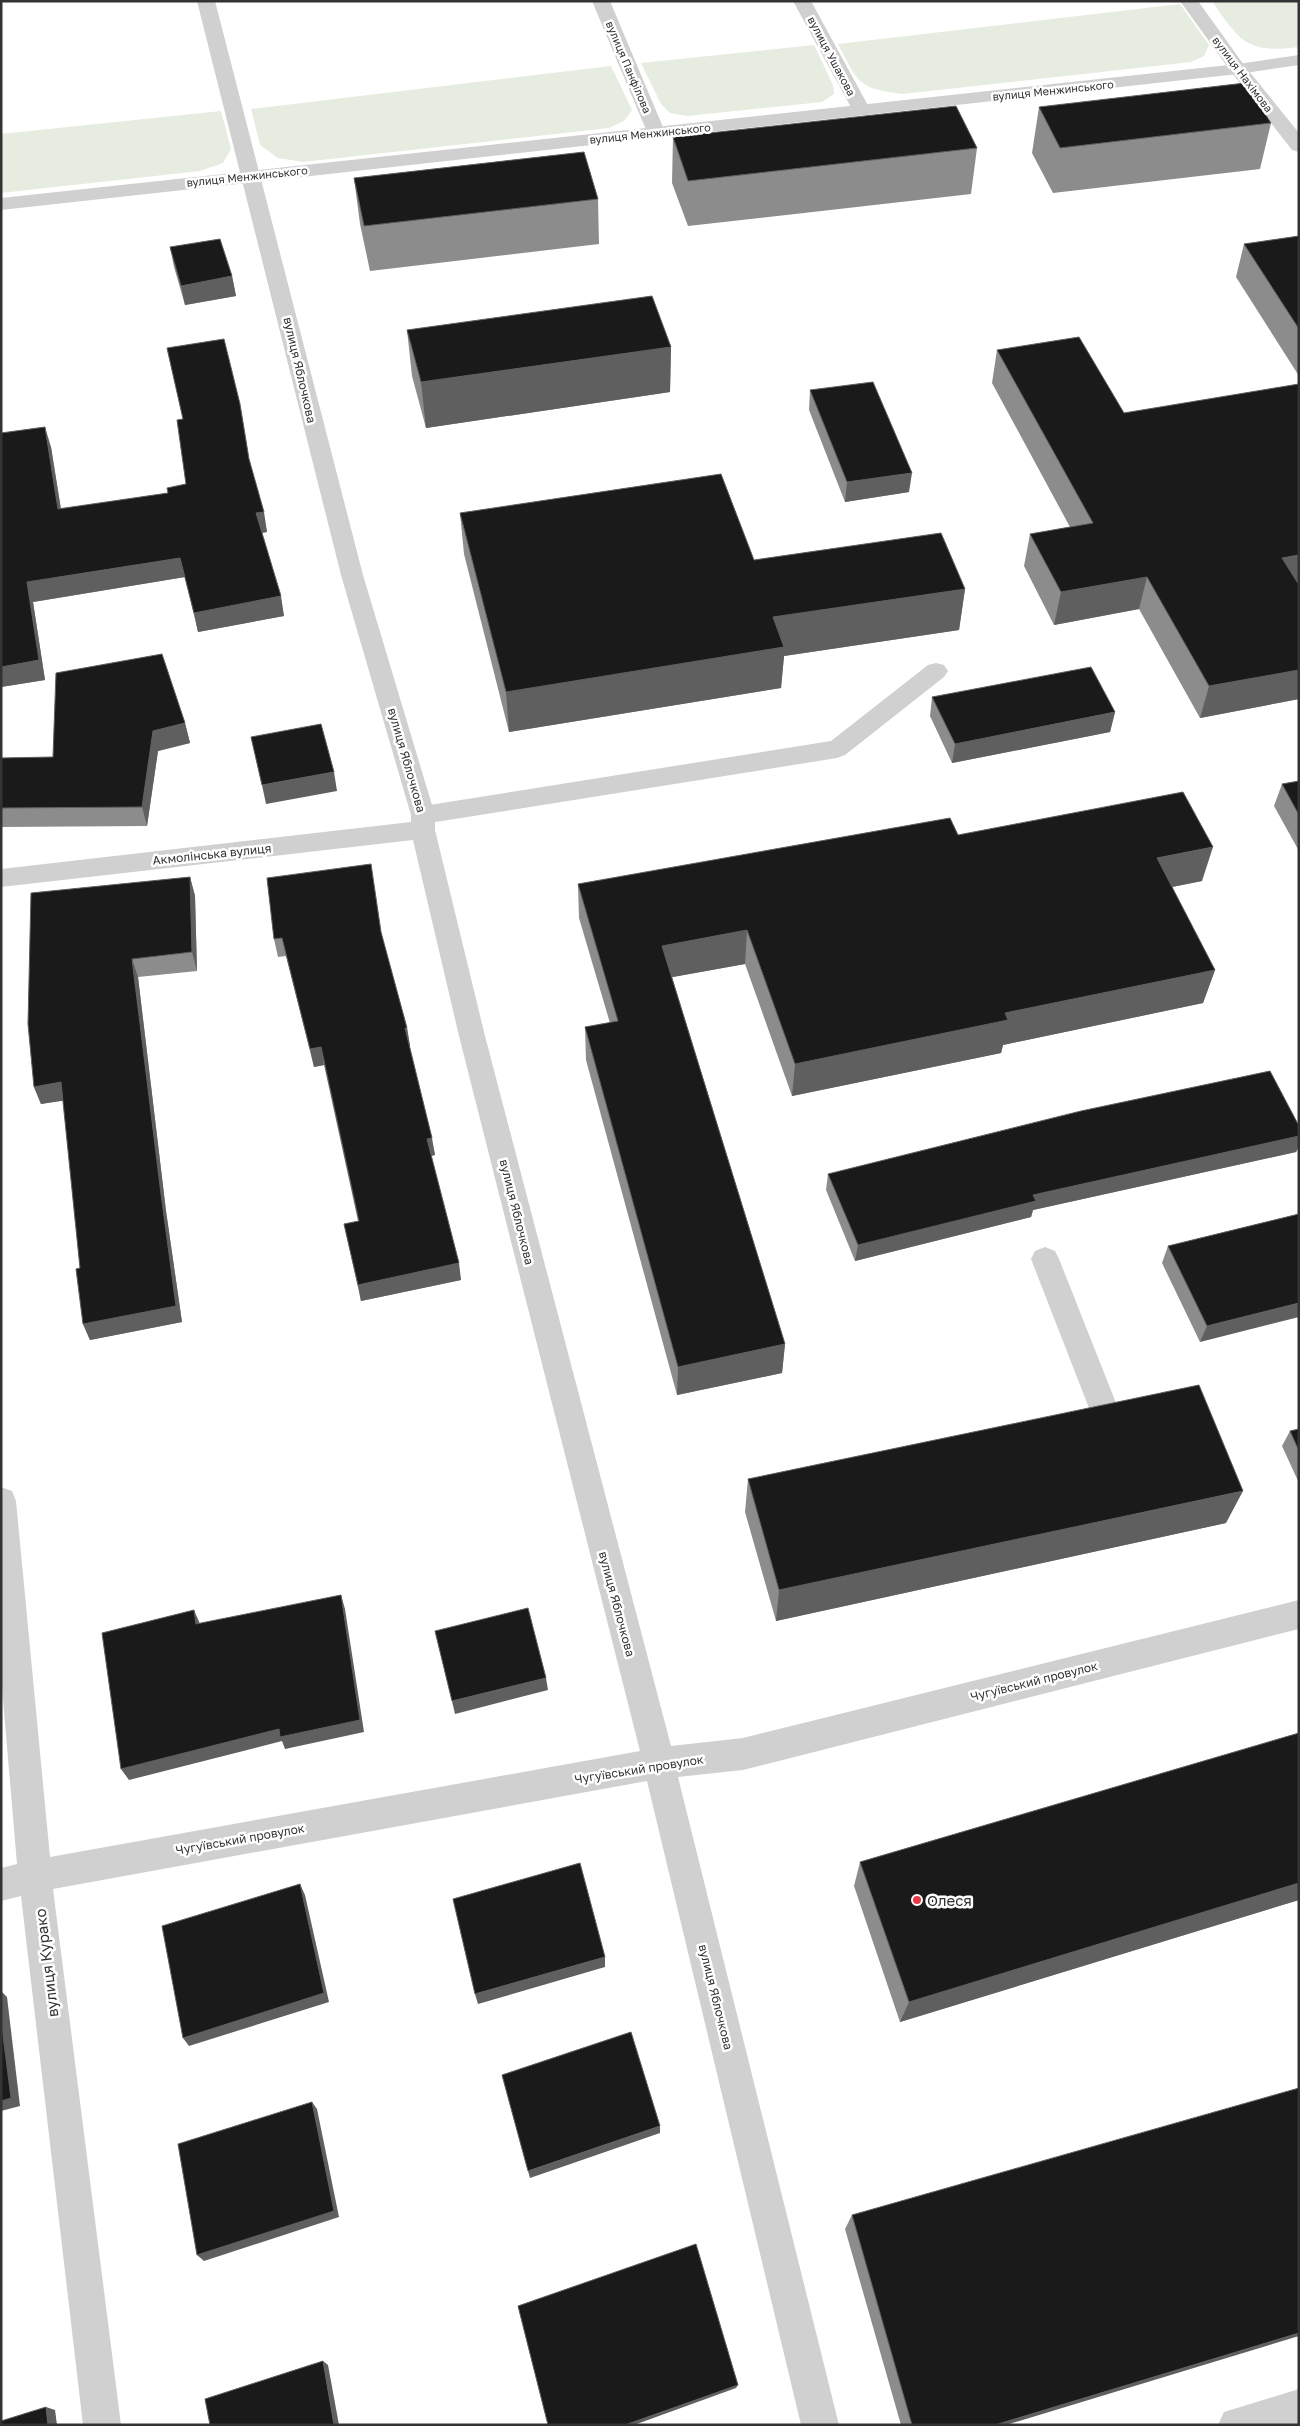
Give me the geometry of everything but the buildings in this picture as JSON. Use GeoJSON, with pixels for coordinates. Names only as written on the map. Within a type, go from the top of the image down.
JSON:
{"type":"FeatureCollection","features":[{"type":"Feature","properties":{"kind":"street","name":"вулиця Яблочкова"},"geometry":{"type":"LineString","coordinates":[[206,1],[350,566],[423,823],[472,1036],[659,1763],[820,2425]]}},
{"type":"Feature","properties":{"kind":"street","name":"вулиця Панфілова"},"geometry":{"type":"LineString","coordinates":[[601,1],[656,132]]}},
{"type":"Feature","properties":{"kind":"street","name":"вулиця Ушакова"},"geometry":{"type":"LineString","coordinates":[[802,1],[862,111]]}},
{"type":"Feature","properties":{"kind":"street","name":"вулиця Нахімова"},"geometry":{"type":"LineString","coordinates":[[1189,1],[1238,69],[1299,146]]}},
{"type":"Feature","properties":{"kind":"street","name":"вулиця Менжинського"},"geometry":{"type":"LineString","coordinates":[[1,204],[862,111],[1238,69],[1299,60]]}},
{"type":"Feature","properties":{"kind":"street","name":"Акмолінська вулиця"},"geometry":{"type":"LineString","coordinates":[[1,878],[423,823],[837,749],[936,671]]}},
{"type":"Feature","properties":{"kind":"street"},"geometry":{"type":"LineString","coordinates":[[1045,1259],[1107,1418],[1058,1426]]}},
{"type":"Feature","properties":{"kind":"street","name":"вулиця Курако"},"geometry":{"type":"LineString","coordinates":[[1,1501],[35,1876],[102,2425]]}},
{"type":"Feature","properties":{"kind":"street","name":"Чугуївський провулок"},"geometry":{"type":"LineString","coordinates":[[1,1885],[35,1876],[659,1763],[743,1754],[1299,1614]]}},
{"type":"Feature","properties":{"kind":"street"},"geometry":{"type":"LineString","coordinates":[[1237,2425],[1299,2408]]}},
{"type":"Feature","properties":{"kind":"shaded area"},"geometry":{"type":"Polygon","coordinates":[[[1212,1],[1299,1],[1299,47],[1267,48],[1246,42],[1230,26],[1212,1]]]}},
{"type":"Feature","properties":{"kind":"shaded area"},"geometry":{"type":"Polygon","coordinates":[[[1180,4],[1209,45],[1204,56],[1191,62],[902,94],[867,86],[855,75],[838,44],[1180,4]]]}},
{"type":"Feature","properties":{"kind":"shaded area"},"geometry":{"type":"Polygon","coordinates":[[[814,45],[833,85],[834,94],[822,102],[687,116],[670,113],[661,104],[641,63],[814,45]]]}},
{"type":"Feature","properties":{"kind":"shaded area"},"geometry":{"type":"Polygon","coordinates":[[[611,66],[632,110],[624,121],[609,128],[303,162],[278,158],[260,145],[251,109],[611,66]]]}},
{"type":"Feature","properties":{"kind":"shaded area"},"geometry":{"type":"Polygon","coordinates":[[[221,111],[231,149],[223,163],[200,171],[1,193],[1,134],[221,111]]]}},
{"type":"Feature","properties":{"kind":"place","name":"Олеся"},"geometry":{"type":"Point","coordinates":[917,1900]}}]}
